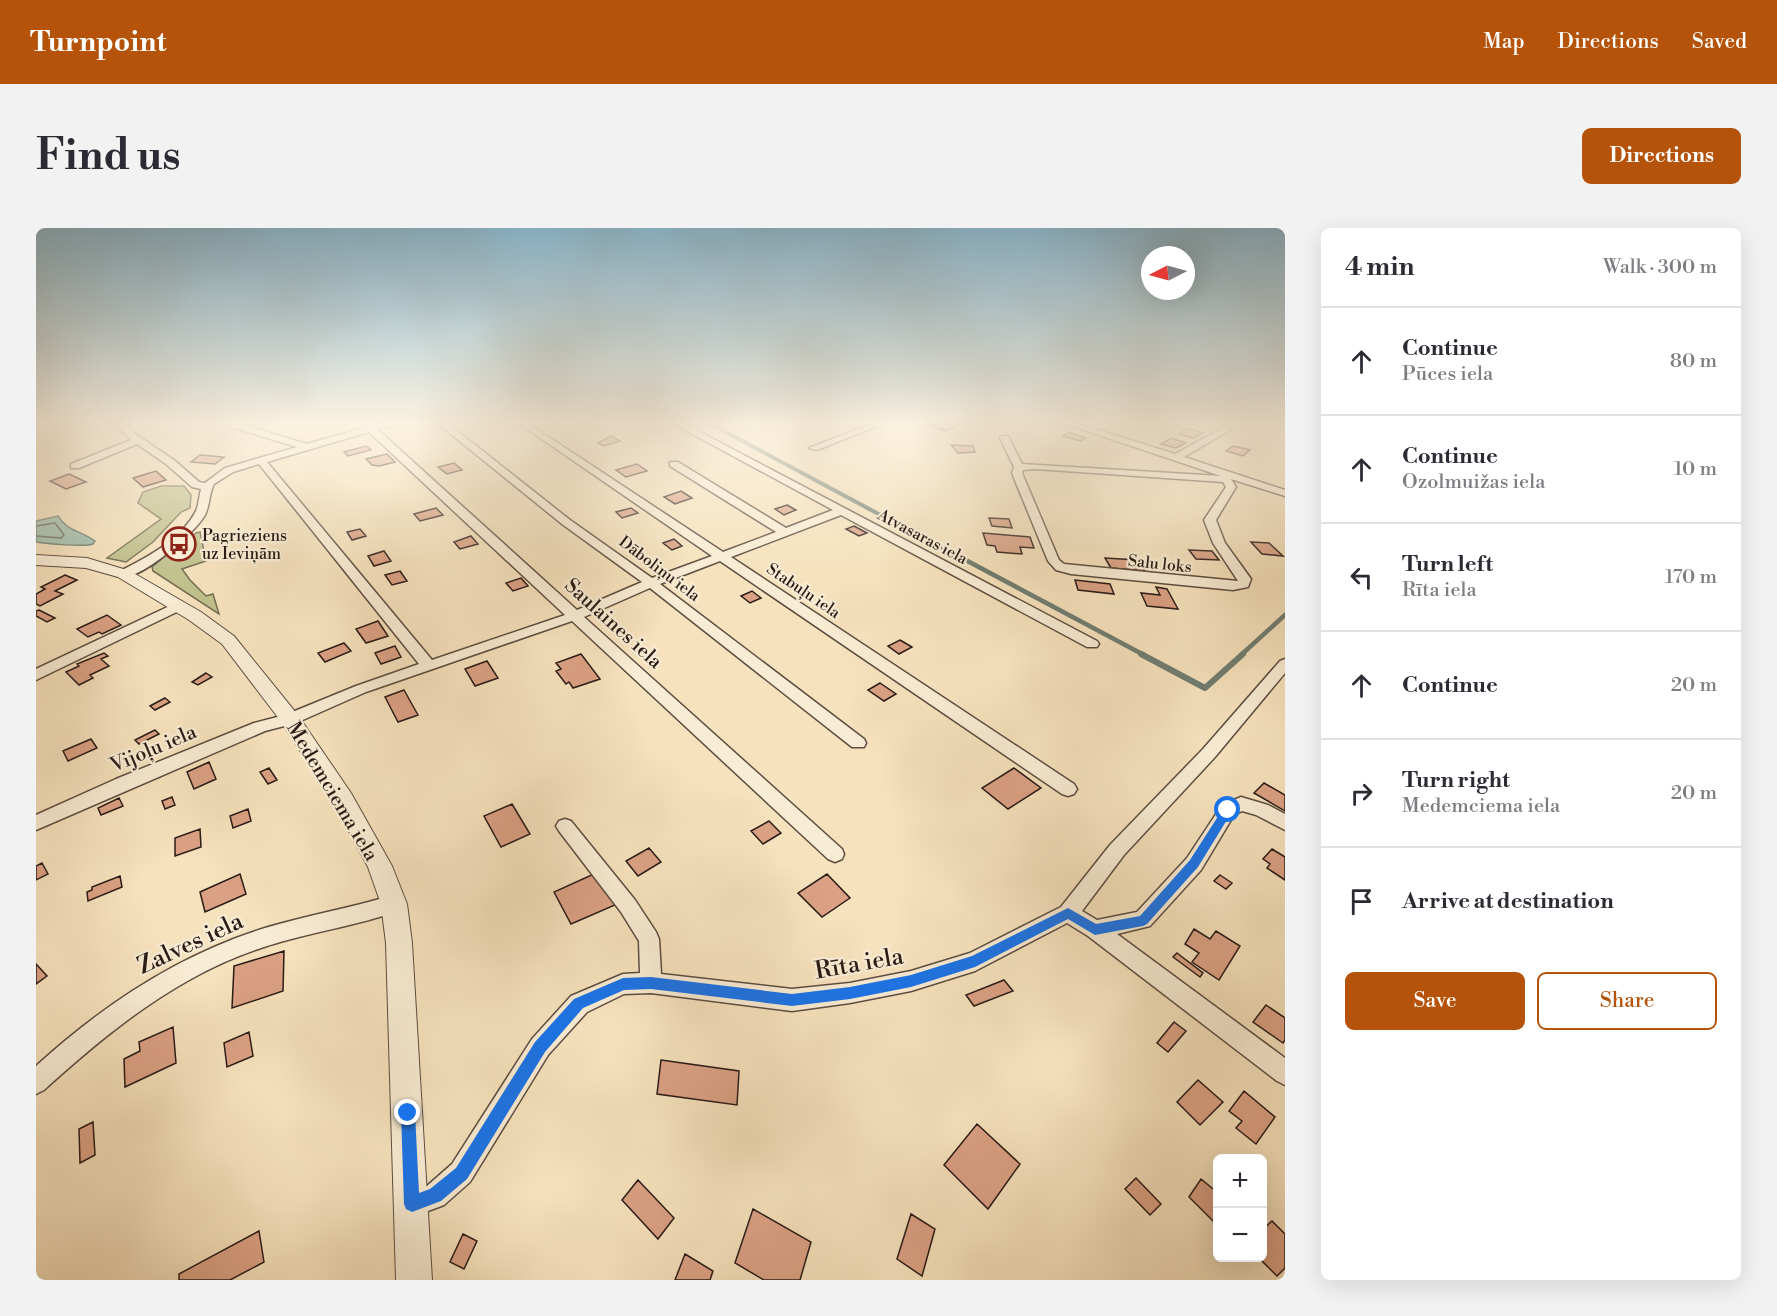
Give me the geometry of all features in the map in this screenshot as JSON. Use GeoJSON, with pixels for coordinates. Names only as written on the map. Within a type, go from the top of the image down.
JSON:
{"type":"FeatureCollection","features":[{"type":"Feature","properties":{"kind":"street"},"geometry":{"type":"LineString","coordinates":[[180,471],[196,485],[206,486]]}},
{"type":"Feature","properties":{"kind":"street"},"geometry":{"type":"LineString","coordinates":[[124,574],[156,555],[198,518],[202,510],[206,486],[214,477],[227,471]]}},
{"type":"Feature","properties":{"kind":"street"},"geometry":{"type":"LineString","coordinates":[[269,471],[428,665]]}},
{"type":"Feature","properties":{"kind":"street","name":"Saulaines iela"},"geometry":{"type":"LineString","coordinates":[[420,471],[574,616],[836,854]]}},
{"type":"Feature","properties":{"kind":"street","name":"Dāboliņu iela"},"geometry":{"type":"LineString","coordinates":[[502,471],[858,743]]}},
{"type":"Feature","properties":{"kind":"street","name":"Stabuļu iela"},"geometry":{"type":"LineString","coordinates":[[594,471],[1068,789]]}},
{"type":"Feature","properties":{"kind":"street"},"geometry":{"type":"LineString","coordinates":[[685,471],[784,532]]}},
{"type":"Feature","properties":{"kind":"street","name":"Atvasaras iela"},"geometry":{"type":"LineString","coordinates":[[767,471],[1092,644]]}},
{"type":"Feature","properties":{"kind":"street","name":"Salu loks"},"geometry":{"type":"LineString","coordinates":[[1018,471],[1054,561],[1060,567],[1233,586],[1244,584],[1245,579],[1219,543],[1210,520],[1231,487],[1229,477]]}},
{"type":"Feature","properties":{"kind":"street"},"geometry":{"type":"LineString","coordinates":[[1125,471],[1229,477]]}},
{"type":"Feature","properties":{"kind":"street"},"geometry":{"type":"LineString","coordinates":[[1213,471],[1285,493]]}},
{"type":"Feature","properties":{"kind":"street","name":"Vijoļu iela"},"geometry":{"type":"LineString","coordinates":[[36,824],[260,727],[290,719],[361,688],[574,616],[651,583],[841,511]]}},
{"type":"Feature","properties":{"kind":"street","name":"Medemciema iela"},"geometry":{"type":"LineString","coordinates":[[36,560],[87,563],[124,574],[178,606],[228,640],[290,719],[343,799],[380,866],[394,904],[399,943],[414,1280]]}},
{"type":"Feature","properties":{"kind":"street"},"geometry":{"type":"LineString","coordinates":[[36,675],[178,606]]}},
{"type":"Feature","properties":{"kind":"street","name":"Rīta iela"},"geometry":{"type":"LineString","coordinates":[[412,1204],[435,1196],[461,1173],[540,1047],[579,1004],[623,984],[651,983],[792,1000],[850,993],[911,981],[975,961],[1068,913],[1118,850],[1285,664]]}},
{"type":"Feature","properties":{"kind":"street"},"geometry":{"type":"LineString","coordinates":[[1095,930],[1143,920],[1194,864],[1228,810],[1241,804],[1262,810],[1285,823]]}},
{"type":"Feature","properties":{"kind":"street"},"geometry":{"type":"LineString","coordinates":[[565,825],[628,906],[649,939],[651,983]]}},
{"type":"Feature","properties":{"kind":"street","name":"Zalves iela"},"geometry":{"type":"LineString","coordinates":[[36,1082],[82,1040],[141,995],[196,964],[249,942],[394,904]]}},
{"type":"Feature","properties":{"kind":"street"},"geometry":{"type":"LineString","coordinates":[[1068,913],[1095,930],[1285,1073]]}},
{"type":"Feature","properties":{"kind":"green space"},"geometry":{"type":"Polygon","coordinates":[[[161,486],[184,486],[191,495],[190,508],[181,512],[153,542],[126,562],[107,558],[161,519],[138,503],[143,492],[161,486]]]}},
{"type":"Feature","properties":{"kind":"green space"},"geometry":{"type":"Polygon","coordinates":[[[200,532],[206,561],[182,569],[206,596],[213,594],[219,614],[153,571],[152,567],[200,532]]]}},
{"type":"Feature","properties":{"kind":"water"},"geometry":{"type":"Polygon","coordinates":[[[58,516],[70,528],[95,541],[93,544],[36,542],[36,521],[58,516]]]}},
{"type":"Feature","properties":{"kind":"building"},"geometry":{"type":"Polygon","coordinates":[[[156,471],[166,480],[143,487],[133,478],[156,471]]]}},
{"type":"Feature","properties":{"kind":"building"},"geometry":{"type":"Polygon","coordinates":[[[618,471],[647,471],[626,477],[618,471]]]}},
{"type":"Feature","properties":{"kind":"building"},"geometry":{"type":"Polygon","coordinates":[[[69,474],[86,482],[66,489],[50,481],[69,474]]]}},
{"type":"Feature","properties":{"kind":"building"},"geometry":{"type":"Polygon","coordinates":[[[681,491],[692,498],[675,504],[664,497],[681,491]]]}},
{"type":"Feature","properties":{"kind":"building"},"geometry":{"type":"Polygon","coordinates":[[[787,505],[796,510],[784,515],[775,509],[787,505]]]}},
{"type":"Feature","properties":{"kind":"building"},"geometry":{"type":"Polygon","coordinates":[[[436,508],[443,515],[420,521],[414,514],[436,508]]]}},
{"type":"Feature","properties":{"kind":"building"},"geometry":{"type":"Polygon","coordinates":[[[631,508],[638,513],[622,518],[616,512],[631,508]]]}},
{"type":"Feature","properties":{"kind":"building"},"geometry":{"type":"Polygon","coordinates":[[[989,518],[1009,519],[1012,528],[992,526],[989,518]]]}},
{"type":"Feature","properties":{"kind":"building"},"geometry":{"type":"Polygon","coordinates":[[[854,526],[867,533],[859,536],[846,529],[854,526]]]}},
{"type":"Feature","properties":{"kind":"building"},"geometry":{"type":"Polygon","coordinates":[[[360,529],[366,536],[352,540],[347,532],[360,529]]]}},
{"type":"Feature","properties":{"kind":"building"},"geometry":{"type":"Polygon","coordinates":[[[983,533],[1030,537],[1034,548],[1020,547],[1022,554],[997,552],[995,546],[987,545],[983,533]]]}},
{"type":"Feature","properties":{"kind":"building"},"geometry":{"type":"Polygon","coordinates":[[[471,536],[478,544],[460,549],[454,542],[471,536]]]}},
{"type":"Feature","properties":{"kind":"building"},"geometry":{"type":"Polygon","coordinates":[[[674,539],[682,546],[672,550],[663,543],[674,539]]]}},
{"type":"Feature","properties":{"kind":"building"},"geometry":{"type":"Polygon","coordinates":[[[1251,542],[1269,543],[1283,556],[1262,554],[1251,542]]]}},
{"type":"Feature","properties":{"kind":"building"},"geometry":{"type":"Polygon","coordinates":[[[1189,550],[1212,551],[1219,560],[1196,559],[1189,550]]]}},
{"type":"Feature","properties":{"kind":"building"},"geometry":{"type":"Polygon","coordinates":[[[384,551],[391,561],[374,566],[368,556],[384,551]]]}},
{"type":"Feature","properties":{"kind":"building"},"geometry":{"type":"Polygon","coordinates":[[[1105,558],[1138,560],[1145,571],[1111,568],[1105,558]]]}},
{"type":"Feature","properties":{"kind":"building"},"geometry":{"type":"Polygon","coordinates":[[[400,571],[407,581],[392,585],[385,575],[400,571]]]}},
{"type":"Feature","properties":{"kind":"building"},"geometry":{"type":"Polygon","coordinates":[[[65,575],[77,580],[55,591],[63,594],[40,606],[36,604],[36,594],[45,589],[41,587],[65,575]]]}},
{"type":"Feature","properties":{"kind":"building"},"geometry":{"type":"Polygon","coordinates":[[[521,578],[528,586],[513,591],[506,583],[521,578]]]}},
{"type":"Feature","properties":{"kind":"building"},"geometry":{"type":"Polygon","coordinates":[[[1075,580],[1110,584],[1114,594],[1078,590],[1075,580]]]}},
{"type":"Feature","properties":{"kind":"building"},"geometry":{"type":"Polygon","coordinates":[[[1156,587],[1167,589],[1178,609],[1147,606],[1141,593],[1160,595],[1156,587]]]}},
{"type":"Feature","properties":{"kind":"building"},"geometry":{"type":"Polygon","coordinates":[[[752,591],[761,598],[750,603],[741,596],[752,591]]]}},
{"type":"Feature","properties":{"kind":"building"},"geometry":{"type":"Polygon","coordinates":[[[39,610],[55,618],[47,622],[36,616],[36,611],[39,610]]]}},
{"type":"Feature","properties":{"kind":"building"},"geometry":{"type":"Polygon","coordinates":[[[107,615],[121,625],[102,634],[99,632],[88,637],[77,629],[107,615]]]}},
{"type":"Feature","properties":{"kind":"building"},"geometry":{"type":"Polygon","coordinates":[[[378,621],[388,636],[366,643],[356,629],[378,621]]]}},
{"type":"Feature","properties":{"kind":"building"},"geometry":{"type":"Polygon","coordinates":[[[900,640],[912,647],[899,654],[888,646],[900,640]]]}},
{"type":"Feature","properties":{"kind":"building"},"geometry":{"type":"Polygon","coordinates":[[[344,643],[351,651],[325,662],[318,653],[344,643]]]}},
{"type":"Feature","properties":{"kind":"building"},"geometry":{"type":"Polygon","coordinates":[[[395,646],[401,657],[381,664],[375,653],[395,646]]]}},
{"type":"Feature","properties":{"kind":"building"},"geometry":{"type":"Polygon","coordinates":[[[104,653],[108,656],[101,659],[109,666],[90,675],[93,678],[79,685],[66,672],[79,666],[77,664],[104,653]]]}},
{"type":"Feature","properties":{"kind":"building"},"geometry":{"type":"Polygon","coordinates":[[[581,654],[600,679],[573,688],[569,682],[566,684],[556,671],[561,669],[556,663],[581,654]]]}},
{"type":"Feature","properties":{"kind":"building"},"geometry":{"type":"Polygon","coordinates":[[[487,661],[498,678],[475,686],[465,669],[487,661]]]}},
{"type":"Feature","properties":{"kind":"building"},"geometry":{"type":"Polygon","coordinates":[[[206,673],[212,677],[198,685],[192,682],[206,673]]]}},
{"type":"Feature","properties":{"kind":"building"},"geometry":{"type":"Polygon","coordinates":[[[880,683],[896,694],[884,701],[868,690],[880,683]]]}},
{"type":"Feature","properties":{"kind":"building"},"geometry":{"type":"Polygon","coordinates":[[[404,690],[418,715],[398,722],[385,697],[404,690]]]}},
{"type":"Feature","properties":{"kind":"building"},"geometry":{"type":"Polygon","coordinates":[[[165,698],[170,702],[155,710],[150,706],[165,698]]]}},
{"type":"Feature","properties":{"kind":"building"},"geometry":{"type":"Polygon","coordinates":[[[155,730],[159,734],[139,744],[135,740],[155,730]]]}},
{"type":"Feature","properties":{"kind":"building"},"geometry":{"type":"Polygon","coordinates":[[[91,739],[97,748],[68,761],[63,751],[91,739]]]}},
{"type":"Feature","properties":{"kind":"building"},"geometry":{"type":"Polygon","coordinates":[[[209,762],[216,779],[194,789],[187,772],[209,762]]]}},
{"type":"Feature","properties":{"kind":"building"},"geometry":{"type":"Polygon","coordinates":[[[269,768],[277,780],[268,784],[260,772],[269,768]]]}},
{"type":"Feature","properties":{"kind":"building"},"geometry":{"type":"Polygon","coordinates":[[[1014,768],[1041,788],[1008,809],[982,788],[1014,768]]]}},
{"type":"Feature","properties":{"kind":"building"},"geometry":{"type":"Polygon","coordinates":[[[1264,783],[1285,795],[1285,811],[1254,793],[1264,783]]]}},
{"type":"Feature","properties":{"kind":"building"},"geometry":{"type":"Polygon","coordinates":[[[172,797],[175,805],[165,809],[162,801],[172,797]]]}},
{"type":"Feature","properties":{"kind":"building"},"geometry":{"type":"Polygon","coordinates":[[[119,798],[123,806],[101,815],[98,808],[119,798]]]}},
{"type":"Feature","properties":{"kind":"building"},"geometry":{"type":"Polygon","coordinates":[[[512,804],[530,834],[501,847],[484,816],[512,804]]]}},
{"type":"Feature","properties":{"kind":"building"},"geometry":{"type":"Polygon","coordinates":[[[248,809],[251,821],[233,828],[230,816],[248,809]]]}},
{"type":"Feature","properties":{"kind":"building"},"geometry":{"type":"Polygon","coordinates":[[[769,821],[781,833],[763,844],[751,831],[769,821]]]}},
{"type":"Feature","properties":{"kind":"building"},"geometry":{"type":"Polygon","coordinates":[[[200,829],[201,847],[175,856],[175,838],[200,829]]]}},
{"type":"Feature","properties":{"kind":"building"},"geometry":{"type":"Polygon","coordinates":[[[649,848],[661,862],[638,876],[626,861],[649,848]]]}},
{"type":"Feature","properties":{"kind":"building"},"geometry":{"type":"Polygon","coordinates":[[[1272,849],[1285,857],[1285,880],[1267,868],[1270,864],[1263,859],[1272,849]]]}},
{"type":"Feature","properties":{"kind":"building"},"geometry":{"type":"Polygon","coordinates":[[[42,863],[48,874],[36,880],[36,866],[42,863]]]}},
{"type":"Feature","properties":{"kind":"building"},"geometry":{"type":"Polygon","coordinates":[[[596,873],[615,905],[571,924],[554,892],[596,873]]]}},
{"type":"Feature","properties":{"kind":"building"},"geometry":{"type":"Polygon","coordinates":[[[240,874],[246,894],[205,912],[200,892],[240,874]]]}},
{"type":"Feature","properties":{"kind":"building"},"geometry":{"type":"Polygon","coordinates":[[[827,874],[850,898],[822,917],[798,893],[827,874]]]}},
{"type":"Feature","properties":{"kind":"building"},"geometry":{"type":"Polygon","coordinates":[[[1220,875],[1232,883],[1226,889],[1214,881],[1220,875]]]}},
{"type":"Feature","properties":{"kind":"building"},"geometry":{"type":"Polygon","coordinates":[[[120,876],[122,887],[88,901],[87,892],[92,890],[92,887],[120,876]]]}},
{"type":"Feature","properties":{"kind":"building"},"geometry":{"type":"Polygon","coordinates":[[[1194,929],[1210,939],[1216,931],[1240,946],[1219,980],[1192,962],[1199,953],[1185,944],[1194,929]]]}},
{"type":"Feature","properties":{"kind":"building"},"geometry":{"type":"Polygon","coordinates":[[[284,951],[283,991],[232,1008],[234,966],[284,951]]]}},
{"type":"Feature","properties":{"kind":"building"},"geometry":{"type":"Polygon","coordinates":[[[1177,953],[1203,973],[1200,977],[1173,957],[1177,953]]]}},
{"type":"Feature","properties":{"kind":"building"},"geometry":{"type":"Polygon","coordinates":[[[36,964],[47,976],[36,984],[36,964]]]}},
{"type":"Feature","properties":{"kind":"building"},"geometry":{"type":"Polygon","coordinates":[[[1004,980],[1013,991],[974,1006],[966,995],[1004,980]]]}},
{"type":"Feature","properties":{"kind":"building"},"geometry":{"type":"Polygon","coordinates":[[[1266,1005],[1285,1018],[1283,1043],[1253,1022],[1266,1005]]]}},
{"type":"Feature","properties":{"kind":"building"},"geometry":{"type":"Polygon","coordinates":[[[1174,1022],[1186,1031],[1168,1052],[1157,1043],[1174,1022]]]}},
{"type":"Feature","properties":{"kind":"building"},"geometry":{"type":"Polygon","coordinates":[[[173,1027],[176,1063],[125,1087],[124,1059],[140,1051],[139,1042],[173,1027]]]}},
{"type":"Feature","properties":{"kind":"building"},"geometry":{"type":"Polygon","coordinates":[[[249,1032],[253,1056],[227,1067],[224,1043],[249,1032]]]}},
{"type":"Feature","properties":{"kind":"building"},"geometry":{"type":"Polygon","coordinates":[[[661,1060],[739,1071],[737,1105],[657,1094],[661,1060]]]}},
{"type":"Feature","properties":{"kind":"building"},"geometry":{"type":"Polygon","coordinates":[[[1198,1080],[1223,1102],[1200,1125],[1177,1102],[1198,1080]]]}},
{"type":"Feature","properties":{"kind":"building"},"geometry":{"type":"Polygon","coordinates":[[[1244,1091],[1275,1117],[1256,1144],[1236,1128],[1242,1121],[1229,1111],[1244,1091]]]}},
{"type":"Feature","properties":{"kind":"building"},"geometry":{"type":"Polygon","coordinates":[[[93,1122],[95,1155],[80,1163],[79,1129],[93,1122]]]}},
{"type":"Feature","properties":{"kind":"building"},"geometry":{"type":"Polygon","coordinates":[[[977,1124],[1020,1164],[988,1209],[944,1165],[977,1124]]]}},
{"type":"Feature","properties":{"kind":"building"},"geometry":{"type":"Polygon","coordinates":[[[1136,1178],[1161,1204],[1150,1215],[1125,1189],[1136,1178]]]}},
{"type":"Feature","properties":{"kind":"building"},"geometry":{"type":"Polygon","coordinates":[[[1201,1179],[1213,1189],[1213,1221],[1189,1197],[1201,1179]]]}},
{"type":"Feature","properties":{"kind":"building"},"geometry":{"type":"Polygon","coordinates":[[[638,1180],[674,1218],[658,1239],[622,1200],[638,1180]]]}},
{"type":"Feature","properties":{"kind":"building"},"geometry":{"type":"Polygon","coordinates":[[[753,1209],[811,1242],[800,1280],[764,1280],[735,1263],[753,1209]]]}},
{"type":"Feature","properties":{"kind":"building"},"geometry":{"type":"Polygon","coordinates":[[[911,1214],[935,1229],[922,1276],[897,1259],[911,1214]]]}},
{"type":"Feature","properties":{"kind":"building"},"geometry":{"type":"Polygon","coordinates":[[[1272,1221],[1285,1234],[1285,1268],[1277,1276],[1263,1262],[1267,1262],[1267,1226],[1272,1221]]]}},
{"type":"Feature","properties":{"kind":"building"},"geometry":{"type":"Polygon","coordinates":[[[259,1231],[264,1262],[230,1280],[179,1280],[179,1274],[259,1231]]]}},
{"type":"Feature","properties":{"kind":"building"},"geometry":{"type":"Polygon","coordinates":[[[463,1234],[477,1241],[464,1269],[450,1262],[463,1234]]]}},
{"type":"Feature","properties":{"kind":"building"},"geometry":{"type":"Polygon","coordinates":[[[685,1254],[713,1271],[710,1280],[675,1280],[685,1254]]]}},
{"type":"Feature","properties":{"kind":"waterway"},"geometry":{"type":"LineString","coordinates":[[799,471],[901,526]]}},
{"type":"Feature","properties":{"kind":"waterway"},"geometry":{"type":"LineString","coordinates":[[898,524],[1144,655]]}},
{"type":"Feature","properties":{"kind":"waterway"},"geometry":{"type":"LineString","coordinates":[[1241,655],[1285,615]]}},
{"type":"Feature","properties":{"kind":"waterway"},"geometry":{"type":"LineString","coordinates":[[1141,654],[1205,688],[1243,654]]}},
{"type":"Feature","properties":{"kind":"place","name":"Pagrieziens uz Ieviņām"},"geometry":{"type":"Point","coordinates":[179,544]}},
{"type":"Feature","properties":{"kind":"route"},"geometry":{"type":"LineString","coordinates":[[408,1113],[412,1204],[435,1196],[461,1173],[540,1047],[579,1004],[623,984],[651,983],[735,995],[792,1000],[850,993],[911,981],[975,961],[1068,913],[1095,930],[1143,920],[1194,864],[1228,810]]}}]}
